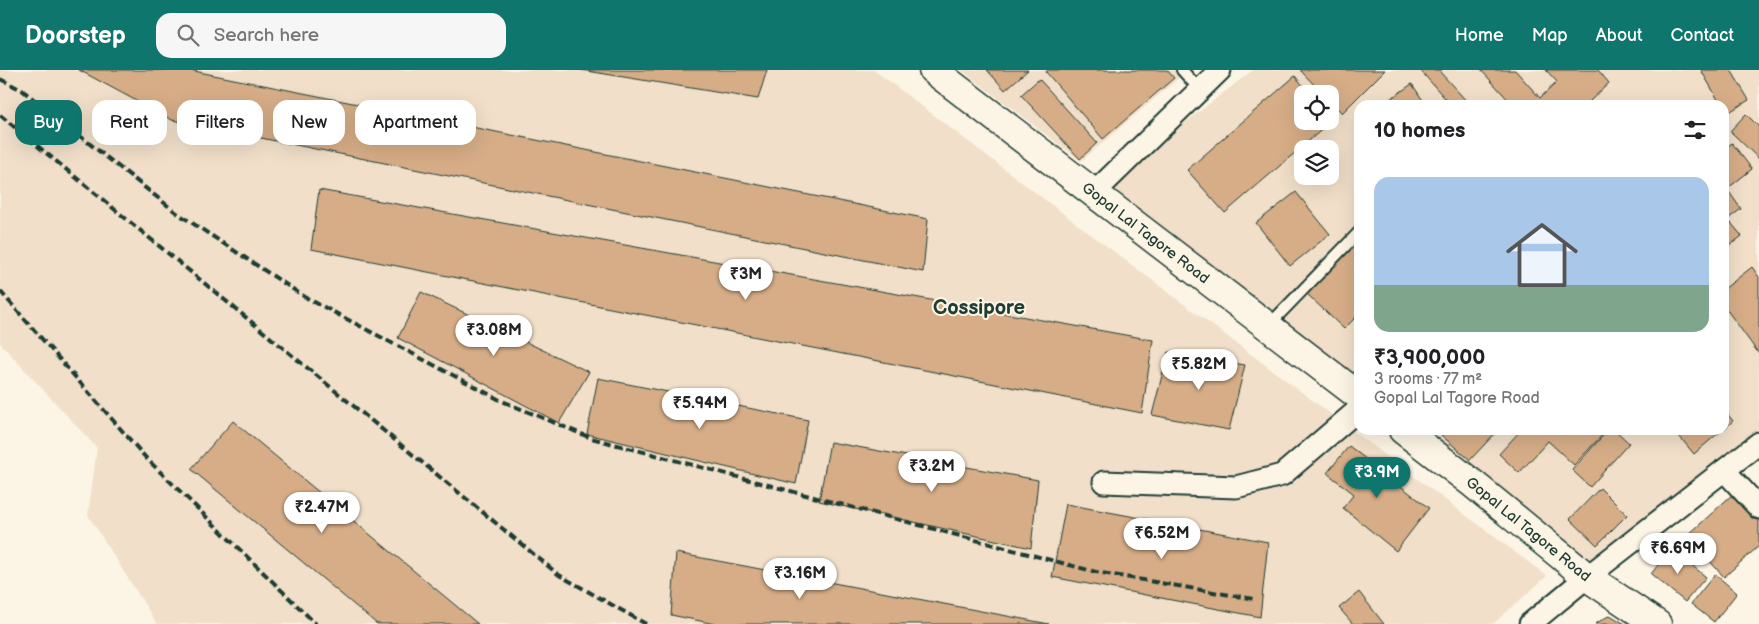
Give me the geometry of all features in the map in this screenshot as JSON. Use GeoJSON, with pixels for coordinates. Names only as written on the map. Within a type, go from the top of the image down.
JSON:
{"type":"FeatureCollection","features":[{"type":"Feature","properties":{"kind":"street","name":"Gopal Lal Tagore Road"},"geometry":{"type":"LineString","coordinates":[[933,70],[1354,392]]}},
{"type":"Feature","properties":{"kind":"street"},"geometry":{"type":"LineString","coordinates":[[1094,193],[1220,70]]}},
{"type":"Feature","properties":{"kind":"street"},"geometry":{"type":"LineString","coordinates":[[1104,482],[1236,487],[1282,475],[1354,413]]}},
{"type":"Feature","properties":{"kind":"street","name":"Gopal Lal Tagore Road"},"geometry":{"type":"LineString","coordinates":[[1410,435],[1472,483],[1586,577],[1657,624]]}},
{"type":"Feature","properties":{"kind":"street"},"geometry":{"type":"LineString","coordinates":[[1530,624],[1586,577],[1759,443]]}},
{"type":"Feature","properties":{"kind":"street"},"geometry":{"type":"LineString","coordinates":[[1724,470],[1759,508]]}},
{"type":"Feature","properties":{"kind":"lane"},"geometry":{"type":"LineString","coordinates":[[1182,70],[1199,89]]}},
{"type":"Feature","properties":{"kind":"lane"},"geometry":{"type":"LineString","coordinates":[[1268,326],[1354,237]]}},
{"type":"Feature","properties":{"kind":"shaded area"},"geometry":{"type":"Polygon","coordinates":[[[0,70],[874,70],[1354,431],[1354,435],[1359,435],[1547,576],[1493,624],[157,624],[88,515],[97,448],[0,343],[0,70]]]}},
{"type":"Feature","properties":{"kind":"shaded area"},"geometry":{"type":"Polygon","coordinates":[[[961,70],[1188,70],[1081,161],[961,70]]]}},
{"type":"Feature","properties":{"kind":"shaded area"},"geometry":{"type":"Polygon","coordinates":[[[1253,70],[1759,70],[1759,431],[1583,566],[1412,435],[1729,435],[1729,100],[1354,100],[1354,391],[1094,193],[1253,70]]]}},
{"type":"Feature","properties":{"kind":"building"},"geometry":{"type":"Polygon","coordinates":[[[79,70],[189,70],[338,100],[273,100],[273,140],[263,138],[263,100],[177,100],[177,121],[167,117],[167,100],[135,100],[79,70]]]}},
{"type":"Feature","properties":{"kind":"building"},"geometry":{"type":"Polygon","coordinates":[[[581,70],[767,70],[758,99],[581,70]]]}},
{"type":"Feature","properties":{"kind":"building"},"geometry":{"type":"Polygon","coordinates":[[[987,70],[1028,70],[1005,90],[987,70]]]}},
{"type":"Feature","properties":{"kind":"building"},"geometry":{"type":"Polygon","coordinates":[[[1048,70],[1167,70],[1174,78],[1103,139],[1046,72],[1048,70]]]}},
{"type":"Feature","properties":{"kind":"building"},"geometry":{"type":"Polygon","coordinates":[[[1300,70],[1385,70],[1354,100],[1342,113],[1339,110],[1339,85],[1314,85],[1300,70]]]}},
{"type":"Feature","properties":{"kind":"building"},"geometry":{"type":"Polygon","coordinates":[[[1420,70],[1442,70],[1440,72],[1465,100],[1447,100],[1420,70]]]}},
{"type":"Feature","properties":{"kind":"building"},"geometry":{"type":"Polygon","coordinates":[[[1481,70],[1515,70],[1540,98],[1557,82],[1546,70],[1598,70],[1609,83],[1591,100],[1508,100],[1481,70]]]}},
{"type":"Feature","properties":{"kind":"building"},"geometry":{"type":"Polygon","coordinates":[[[1701,70],[1731,70],[1749,100],[1729,112],[1729,100],[1718,100],[1701,70]]]}},
{"type":"Feature","properties":{"kind":"building"},"geometry":{"type":"Polygon","coordinates":[[[1295,76],[1302,85],[1294,85],[1294,130],[1321,130],[1310,140],[1294,140],[1294,154],[1225,213],[1187,170],[1295,76]]]}},
{"type":"Feature","properties":{"kind":"building"},"geometry":{"type":"Polygon","coordinates":[[[1039,79],[1097,143],[1080,159],[1021,95],[1039,79]]]}},
{"type":"Feature","properties":{"kind":"building"},"geometry":{"type":"Polygon","coordinates":[[[1412,84],[1423,100],[1388,100],[1412,84]]]}},
{"type":"Feature","properties":{"kind":"building"},"geometry":{"type":"Polygon","coordinates":[[[345,101],[355,103],[355,145],[476,145],[476,128],[928,219],[923,272],[296,145],[345,145],[345,101]]]}},
{"type":"Feature","properties":{"kind":"building"},"geometry":{"type":"Polygon","coordinates":[[[1746,114],[1759,127],[1759,159],[1730,131],[1746,114]]]}},
{"type":"Feature","properties":{"kind":"building"},"geometry":{"type":"Polygon","coordinates":[[[1732,143],[1752,169],[1729,187],[1729,145],[1732,143]]]}},
{"type":"Feature","properties":{"kind":"building"},"geometry":{"type":"Polygon","coordinates":[[[319,190],[1153,340],[1142,413],[311,249],[319,190]]]}},
{"type":"Feature","properties":{"kind":"building"},"geometry":{"type":"Polygon","coordinates":[[[1296,192],[1330,234],[1290,266],[1256,223],[1296,192]]]}},
{"type":"Feature","properties":{"kind":"building"},"geometry":{"type":"Polygon","coordinates":[[[1729,192],[1741,209],[1729,218],[1729,192]]]}},
{"type":"Feature","properties":{"kind":"building"},"geometry":{"type":"Polygon","coordinates":[[[1731,223],[1742,236],[1729,246],[1729,224],[1731,223]]]}},
{"type":"Feature","properties":{"kind":"building"},"geometry":{"type":"Polygon","coordinates":[[[1354,244],[1354,319],[1344,329],[1306,293],[1354,244]]]}},
{"type":"Feature","properties":{"kind":"building"},"geometry":{"type":"Polygon","coordinates":[[[1752,267],[1759,277],[1759,354],[1729,313],[1729,285],[1752,267]]]}},
{"type":"Feature","properties":{"kind":"building"},"geometry":{"type":"Polygon","coordinates":[[[421,292],[589,372],[559,423],[398,338],[421,292]]]}},
{"type":"Feature","properties":{"kind":"building"},"geometry":{"type":"Polygon","coordinates":[[[1168,352],[1245,365],[1229,430],[1152,415],[1168,352]]]}},
{"type":"Feature","properties":{"kind":"building"},"geometry":{"type":"Polygon","coordinates":[[[598,378],[808,420],[796,484],[587,434],[598,378]]]}},
{"type":"Feature","properties":{"kind":"building"},"geometry":{"type":"Polygon","coordinates":[[[1729,416],[1733,421],[1729,425],[1729,416]]]}},
{"type":"Feature","properties":{"kind":"building"},"geometry":{"type":"Polygon","coordinates":[[[233,421],[478,624],[377,624],[191,469],[233,421]]]}},
{"type":"Feature","properties":{"kind":"building"},"geometry":{"type":"Polygon","coordinates":[[[1441,435],[1493,435],[1470,460],[1441,435]]]}},
{"type":"Feature","properties":{"kind":"building"},"geometry":{"type":"Polygon","coordinates":[[[1516,435],[1602,435],[1574,465],[1548,441],[1519,473],[1499,454],[1516,435]]]}},
{"type":"Feature","properties":{"kind":"building"},"geometry":{"type":"Polygon","coordinates":[[[1604,435],[1620,435],[1629,443],[1590,487],[1572,470],[1604,435]]]}},
{"type":"Feature","properties":{"kind":"building"},"geometry":{"type":"Polygon","coordinates":[[[1678,435],[1716,435],[1694,454],[1678,435]]]}},
{"type":"Feature","properties":{"kind":"building"},"geometry":{"type":"Polygon","coordinates":[[[830,442],[1038,480],[1031,548],[819,501],[830,442]]]}},
{"type":"Feature","properties":{"kind":"building"},"geometry":{"type":"Polygon","coordinates":[[[1349,446],[1429,508],[1396,551],[1343,508],[1354,494],[1327,473],[1349,446]]]}},
{"type":"Feature","properties":{"kind":"building"},"geometry":{"type":"Polygon","coordinates":[[[1600,488],[1627,515],[1597,545],[1570,519],[1600,488]]]}},
{"type":"Feature","properties":{"kind":"building"},"geometry":{"type":"Polygon","coordinates":[[[1735,492],[1759,518],[1759,546],[1724,577],[1687,536],[1735,492]]]}},
{"type":"Feature","properties":{"kind":"building"},"geometry":{"type":"Polygon","coordinates":[[[1066,504],[1268,542],[1260,617],[1052,577],[1066,504]]]}},
{"type":"Feature","properties":{"kind":"building"},"geometry":{"type":"Polygon","coordinates":[[[1671,548],[1706,577],[1685,602],[1651,574],[1671,548]]]}},
{"type":"Feature","properties":{"kind":"building"},"geometry":{"type":"Polygon","coordinates":[[[676,553],[1049,624],[715,624],[671,615],[676,553]]]}},
{"type":"Feature","properties":{"kind":"building"},"geometry":{"type":"Polygon","coordinates":[[[1715,574],[1737,593],[1714,622],[1691,604],[1715,574]]]}},
{"type":"Feature","properties":{"kind":"building"},"geometry":{"type":"Polygon","coordinates":[[[1359,592],[1384,624],[1353,624],[1339,608],[1359,592]]]}},
{"type":"Feature","properties":{"kind":"building"},"geometry":{"type":"Polygon","coordinates":[[[1610,615],[1625,624],[1595,624],[1610,615]]]}},
{"type":"Feature","properties":{"kind":"railway"},"geometry":{"type":"LineString","coordinates":[[0,79],[22,90],[177,213],[305,297],[502,401],[591,438],[1096,572],[1254,599]]}},
{"type":"Feature","properties":{"kind":"railway"},"geometry":{"type":"LineString","coordinates":[[0,115],[559,575],[646,624]]}},
{"type":"Feature","properties":{"kind":"railway"},"geometry":{"type":"LineString","coordinates":[[0,291],[146,458],[316,624]]}},
{"type":"Feature","properties":{"kind":"district","name":"Cossipore"},"geometry":{"type":"Point","coordinates":[979,308]}}]}
